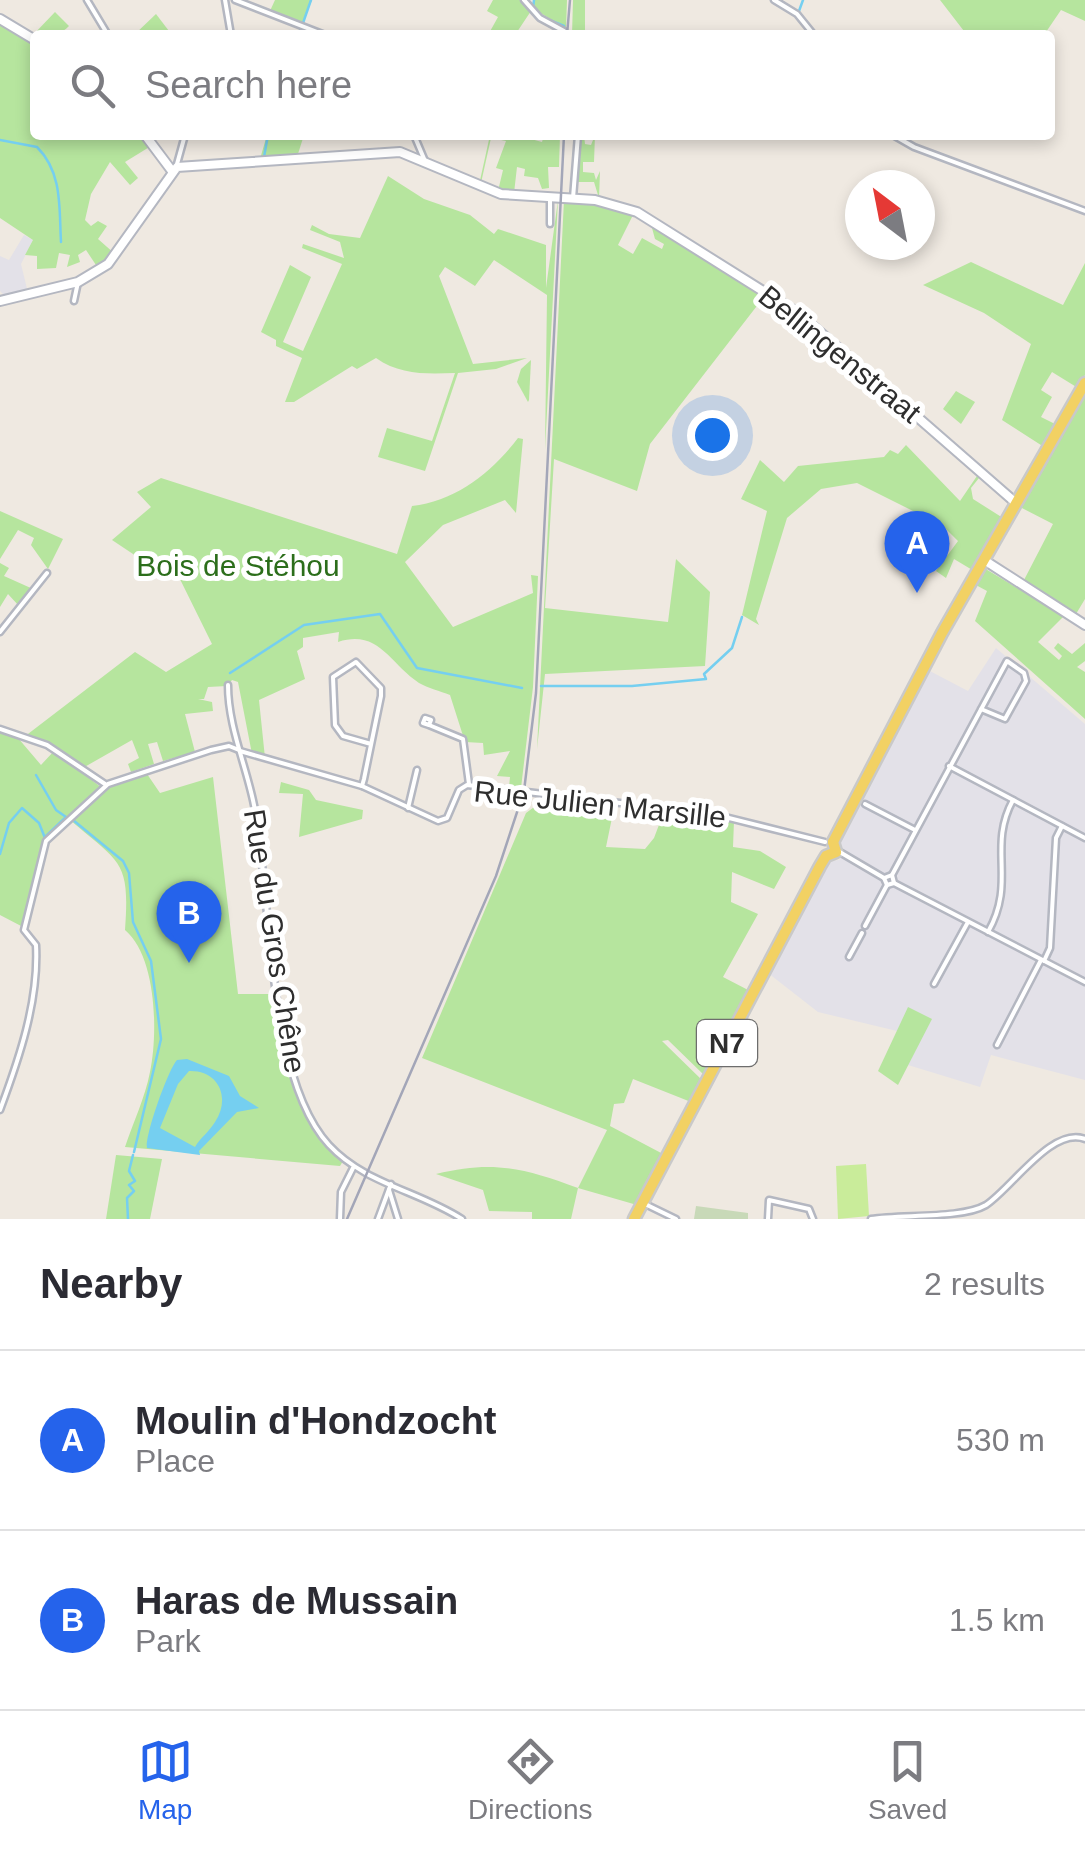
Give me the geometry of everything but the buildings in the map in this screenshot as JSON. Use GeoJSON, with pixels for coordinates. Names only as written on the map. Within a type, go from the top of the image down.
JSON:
{"type":"FeatureCollection","features":[{"type":"Feature","properties":{"kind":"main road","name":"N7"},"geometry":{"type":"LineString","coordinates":[[634,1219],[956,608],[1085,383]]}},
{"type":"Feature","properties":{"kind":"street"},"geometry":{"type":"LineString","coordinates":[[87,0],[105,30]]}},
{"type":"Feature","properties":{"kind":"street"},"geometry":{"type":"LineString","coordinates":[[225,0],[230,30]]}},
{"type":"Feature","properties":{"kind":"street"},"geometry":{"type":"LineString","coordinates":[[234,0],[313,30]]}},
{"type":"Feature","properties":{"kind":"street"},"geometry":{"type":"LineString","coordinates":[[524,0],[540,18],[562,30]]}},
{"type":"Feature","properties":{"kind":"street"},"geometry":{"type":"LineString","coordinates":[[774,0],[797,14],[810,30]]}},
{"type":"Feature","properties":{"kind":"street"},"geometry":{"type":"LineString","coordinates":[[0,19],[30,37]]}},
{"type":"Feature","properties":{"kind":"street"},"geometry":{"type":"LineString","coordinates":[[149,140],[175,169]]}},
{"type":"Feature","properties":{"kind":"street"},"geometry":{"type":"LineString","coordinates":[[0,301],[78,282],[119,252],[175,169],[183,140]]}},
{"type":"Feature","properties":{"kind":"street"},"geometry":{"type":"LineString","coordinates":[[175,169],[400,152],[421,156],[416,140]]}},
{"type":"Feature","properties":{"kind":"street"},"geometry":{"type":"LineString","coordinates":[[573,198],[578,140]]}},
{"type":"Feature","properties":{"kind":"street"},"geometry":{"type":"LineString","coordinates":[[901,140],[1085,211]]}},
{"type":"Feature","properties":{"kind":"street","name":"Bellingenstraat"},"geometry":{"type":"LineString","coordinates":[[421,156],[495,193],[573,198],[619,206],[652,220],[798,312],[1016,504]]}},
{"type":"Feature","properties":{"kind":"street"},"geometry":{"type":"LineString","coordinates":[[550,197],[550,224]]}},
{"type":"Feature","properties":{"kind":"street"},"geometry":{"type":"LineString","coordinates":[[74,301],[78,282]]}},
{"type":"Feature","properties":{"kind":"street"},"geometry":{"type":"LineString","coordinates":[[984,560],[1085,625]]}},
{"type":"Feature","properties":{"kind":"street"},"geometry":{"type":"LineString","coordinates":[[0,632],[47,574]]}},
{"type":"Feature","properties":{"kind":"street"},"geometry":{"type":"LineString","coordinates":[[362,786],[371,744],[382,688],[356,662],[332,677],[335,725],[343,736],[371,744]]}},
{"type":"Feature","properties":{"kind":"street"},"geometry":{"type":"LineString","coordinates":[[894,883],[892,876],[915,830],[949,766],[1007,662],[1024,673],[1026,681],[1005,718],[981,709]]}},
{"type":"Feature","properties":{"kind":"street","name":"Rue du Gros Chêne"},"geometry":{"type":"LineString","coordinates":[[228,685],[239,751],[254,802],[290,1064],[319,1132],[352,1168],[462,1219]]}},
{"type":"Feature","properties":{"kind":"street"},"geometry":{"type":"LineString","coordinates":[[429,726],[462,739],[469,785]]}},
{"type":"Feature","properties":{"kind":"street"},"geometry":{"type":"LineString","coordinates":[[0,729],[45,744],[107,785]]}},
{"type":"Feature","properties":{"kind":"street"},"geometry":{"type":"LineString","coordinates":[[0,1110],[18,1057],[35,976],[36,945],[24,930],[46,840],[107,785],[211,750],[229,746],[239,751]]}},
{"type":"Feature","properties":{"kind":"street","name":"Rue Julien Marsille"},"geometry":{"type":"LineString","coordinates":[[239,751],[362,786],[442,821],[459,790],[469,785],[713,814],[811,839],[884,878]]}},
{"type":"Feature","properties":{"kind":"street"},"geometry":{"type":"LineString","coordinates":[[949,766],[1085,838]]}},
{"type":"Feature","properties":{"kind":"street"},"geometry":{"type":"LineString","coordinates":[[408,808],[416,770]]}},
{"type":"Feature","properties":{"kind":"street"},"geometry":{"type":"LineString","coordinates":[[988,932],[1002,904],[999,830],[1013,800]]}},
{"type":"Feature","properties":{"kind":"street"},"geometry":{"type":"LineString","coordinates":[[865,804],[915,830]]}},
{"type":"Feature","properties":{"kind":"street"},"geometry":{"type":"LineString","coordinates":[[997,1045],[1050,948],[1056,838],[1062,826]]}},
{"type":"Feature","properties":{"kind":"street"},"geometry":{"type":"LineString","coordinates":[[865,926],[886,885],[884,878],[892,876]]}},
{"type":"Feature","properties":{"kind":"street"},"geometry":{"type":"LineString","coordinates":[[886,885],[894,883],[1085,982]]}},
{"type":"Feature","properties":{"kind":"street"},"geometry":{"type":"LineString","coordinates":[[934,984],[968,922]]}},
{"type":"Feature","properties":{"kind":"street"},"geometry":{"type":"LineString","coordinates":[[849,957],[862,932]]}},
{"type":"Feature","properties":{"kind":"street"},"geometry":{"type":"LineString","coordinates":[[871,1219],[981,1208],[1058,1141],[1075,1135],[1085,1139]]}},
{"type":"Feature","properties":{"kind":"street"},"geometry":{"type":"LineString","coordinates":[[340,1219],[341,1192],[352,1168]]}},
{"type":"Feature","properties":{"kind":"street"},"geometry":{"type":"LineString","coordinates":[[378,1219],[390,1186]]}},
{"type":"Feature","properties":{"kind":"street"},"geometry":{"type":"LineString","coordinates":[[390,1186],[398,1219]]}},
{"type":"Feature","properties":{"kind":"street"},"geometry":{"type":"LineString","coordinates":[[768,1219],[769,1200],[810,1210],[813,1219]]}},
{"type":"Feature","properties":{"kind":"street"},"geometry":{"type":"LineString","coordinates":[[643,1203],[676,1219]]}},
{"type":"Feature","properties":{"kind":"shaded area"},"geometry":{"type":"Polygon","coordinates":[[[24,235],[33,240],[21,264],[28,293],[6,297],[0,291],[0,256],[9,260],[24,235]]]}},
{"type":"Feature","properties":{"kind":"shaded area"},"geometry":{"type":"Polygon","coordinates":[[[996,648],[1085,724],[1085,1080],[991,1055],[980,1087],[908,1065],[931,1019],[919,1016],[897,1031],[818,1012],[768,973],[827,861],[839,860],[843,852],[839,839],[926,669],[968,691],[996,648]]]}},
{"type":"Feature","properties":{"kind":"green space"},"geometry":{"type":"Polygon","coordinates":[[[275,0],[312,0],[303,22],[270,11],[275,0]]]}},
{"type":"Feature","properties":{"kind":"green space"},"geometry":{"type":"Polygon","coordinates":[[[493,0],[522,0],[531,11],[518,30],[491,30],[498,17],[487,11],[493,0]]]}},
{"type":"Feature","properties":{"kind":"green space"},"geometry":{"type":"Polygon","coordinates":[[[534,0],[567,0],[566,29],[531,7],[534,0]]]}},
{"type":"Feature","properties":{"kind":"green space"},"geometry":{"type":"Polygon","coordinates":[[[573,0],[585,0],[585,30],[572,30],[573,0]]]}},
{"type":"Feature","properties":{"kind":"green space"},"geometry":{"type":"Polygon","coordinates":[[[940,0],[1085,0],[1085,21],[1061,10],[1047,30],[963,30],[940,0]]]}},
{"type":"Feature","properties":{"kind":"green space"},"geometry":{"type":"Polygon","coordinates":[[[55,12],[69,26],[64,30],[37,30],[55,12]]]}},
{"type":"Feature","properties":{"kind":"green space"},"geometry":{"type":"Polygon","coordinates":[[[156,14],[168,30],[139,30],[156,14]]]}},
{"type":"Feature","properties":{"kind":"green space"},"geometry":{"type":"Polygon","coordinates":[[[0,22],[30,40],[30,140],[147,140],[151,146],[125,162],[138,178],[130,185],[110,162],[91,194],[85,220],[91,226],[98,221],[107,226],[98,239],[115,254],[96,265],[86,250],[78,255],[80,262],[67,267],[70,255],[59,253],[56,268],[37,269],[37,256],[25,255],[33,240],[0,218],[0,22]]]}},
{"type":"Feature","properties":{"kind":"green space"},"geometry":{"type":"Polygon","coordinates":[[[266,140],[302,140],[297,157],[260,159],[266,140]]]}},
{"type":"Feature","properties":{"kind":"green space"},"geometry":{"type":"Polygon","coordinates":[[[491,140],[481,183],[492,190],[479,185],[491,140]]]}},
{"type":"Feature","properties":{"kind":"green space"},"geometry":{"type":"Polygon","coordinates":[[[501,140],[560,140],[559,167],[548,167],[549,188],[542,189],[538,178],[524,176],[525,169],[517,167],[514,193],[498,191],[503,170],[496,168],[506,141],[501,140]]]}},
{"type":"Feature","properties":{"kind":"green space"},"geometry":{"type":"Polygon","coordinates":[[[575,140],[591,145],[595,140],[594,162],[583,162],[583,172],[594,173],[596,180],[600,171],[599,199],[591,198],[598,195],[594,182],[576,182],[575,140]]]}},
{"type":"Feature","properties":{"kind":"green space"},"geometry":{"type":"Polygon","coordinates":[[[388,176],[424,199],[470,215],[494,234],[498,229],[546,245],[546,288],[558,200],[545,450],[547,295],[494,260],[475,286],[445,267],[439,276],[473,364],[527,358],[496,369],[458,373],[425,471],[378,457],[387,428],[432,441],[455,373],[404,370],[376,358],[357,369],[352,366],[294,402],[285,402],[302,358],[276,346],[276,340],[261,332],[290,265],[311,277],[283,342],[303,351],[342,264],[302,248],[303,244],[344,258],[340,242],[310,230],[312,225],[329,234],[360,238],[388,176]]]}},
{"type":"Feature","properties":{"kind":"green space"},"geometry":{"type":"Polygon","coordinates":[[[564,200],[600,203],[634,213],[618,245],[633,254],[642,238],[662,249],[664,244],[655,239],[654,223],[767,293],[650,444],[637,491],[554,459],[545,608],[668,622],[676,559],[710,592],[705,666],[545,674],[537,749],[564,200]]]}},
{"type":"Feature","properties":{"kind":"green space"},"geometry":{"type":"Polygon","coordinates":[[[971,262],[1063,305],[1085,263],[1085,375],[1078,388],[1052,372],[1041,390],[1052,397],[1041,417],[1057,425],[1044,447],[1002,420],[1031,344],[984,313],[923,285],[971,262]]]}},
{"type":"Feature","properties":{"kind":"green space"},"geometry":{"type":"Polygon","coordinates":[[[531,360],[528,402],[517,382],[521,369],[531,360]]]}},
{"type":"Feature","properties":{"kind":"green space"},"geometry":{"type":"Polygon","coordinates":[[[1085,388],[1085,599],[1076,614],[1024,580],[1053,524],[1018,506],[1085,388]]]}},
{"type":"Feature","properties":{"kind":"green space"},"geometry":{"type":"Polygon","coordinates":[[[956,391],[975,402],[961,424],[943,409],[956,391]]]}},
{"type":"Feature","properties":{"kind":"green space","name":"Bois de Stéhou"},"geometry":{"type":"Polygon","coordinates":[[[518,438],[523,439],[516,513],[505,500],[443,525],[405,562],[453,627],[533,593],[531,575],[538,576],[533,687],[521,788],[509,787],[510,777],[497,776],[510,751],[484,755],[483,743],[465,742],[450,695],[419,683],[374,644],[352,639],[338,642],[339,632],[303,638],[303,647],[297,651],[305,679],[259,700],[265,758],[252,754],[238,682],[232,680],[227,686],[208,687],[204,699],[198,699],[212,702],[213,711],[185,714],[195,752],[163,761],[157,742],[148,744],[154,764],[131,772],[128,764],[139,758],[132,740],[81,769],[51,745],[24,737],[135,652],[166,672],[212,644],[173,565],[136,556],[112,540],[151,507],[137,492],[161,478],[397,554],[412,506],[443,498],[472,483],[518,438]]]}},
{"type":"Feature","properties":{"kind":"green space"},"geometry":{"type":"Polygon","coordinates":[[[906,445],[960,501],[979,473],[996,489],[979,478],[971,488],[973,499],[1003,518],[974,571],[954,559],[946,578],[936,571],[958,541],[943,526],[857,483],[821,489],[787,518],[756,619],[759,625],[742,615],[767,511],[741,499],[760,460],[784,482],[798,466],[884,457],[890,450],[898,454],[906,445]]]}},
{"type":"Feature","properties":{"kind":"green space"},"geometry":{"type":"Polygon","coordinates":[[[0,511],[63,539],[48,569],[31,545],[34,538],[18,530],[0,559],[0,511]]]}},
{"type":"Feature","properties":{"kind":"green space"},"geometry":{"type":"Polygon","coordinates":[[[0,563],[9,568],[4,576],[33,589],[19,606],[8,594],[0,607],[0,563]]]}},
{"type":"Feature","properties":{"kind":"green space"},"geometry":{"type":"Polygon","coordinates":[[[984,568],[1064,616],[1038,642],[1059,660],[1062,656],[1054,648],[1058,643],[1072,654],[1085,643],[1085,661],[1077,667],[1085,672],[1085,719],[975,621],[987,591],[974,584],[984,568]]]}},
{"type":"Feature","properties":{"kind":"green space"},"geometry":{"type":"Polygon","coordinates":[[[0,731],[18,738],[41,765],[54,751],[102,788],[45,838],[23,927],[0,915],[0,731]]]}},
{"type":"Feature","properties":{"kind":"green space"},"geometry":{"type":"Polygon","coordinates":[[[145,771],[160,793],[213,777],[238,994],[275,994],[294,1084],[314,1125],[343,1161],[340,1166],[125,1147],[150,1072],[154,1017],[149,977],[136,942],[125,930],[126,889],[118,865],[70,820],[111,785],[145,771]]]}},
{"type":"Feature","properties":{"kind":"green space"},"geometry":{"type":"Polygon","coordinates":[[[281,782],[309,790],[316,800],[363,810],[362,819],[299,837],[303,794],[279,793],[281,782]]]}},
{"type":"Feature","properties":{"kind":"green space"},"geometry":{"type":"Polygon","coordinates":[[[549,796],[615,803],[606,847],[645,849],[654,838],[665,809],[734,821],[733,847],[760,851],[786,867],[774,889],[732,872],[731,902],[758,914],[723,977],[750,991],[705,1076],[668,1040],[662,1041],[704,1082],[691,1102],[633,1079],[624,1103],[614,1104],[610,1126],[663,1154],[637,1205],[578,1188],[607,1130],[422,1058],[526,813],[549,796]]]}},
{"type":"Feature","properties":{"kind":"green space"},"geometry":{"type":"Polygon","coordinates":[[[908,1007],[932,1019],[898,1085],[878,1071],[908,1007]]]}},
{"type":"Feature","properties":{"kind":"green space"},"geometry":{"type":"Polygon","coordinates":[[[116,1155],[162,1159],[150,1219],[106,1219],[116,1155]]]}},
{"type":"Feature","properties":{"kind":"green space"},"geometry":{"type":"Polygon","coordinates":[[[866,1164],[869,1216],[838,1219],[836,1166],[866,1164]]]}},
{"type":"Feature","properties":{"kind":"green space"},"geometry":{"type":"Polygon","coordinates":[[[475,1167],[508,1168],[578,1188],[571,1219],[532,1219],[532,1212],[489,1211],[483,1190],[436,1174],[475,1167]]]}},
{"type":"Feature","properties":{"kind":"green space"},"geometry":{"type":"Polygon","coordinates":[[[696,1206],[748,1213],[748,1219],[694,1219],[696,1206]]]}},
{"type":"Feature","properties":{"kind":"water"},"geometry":{"type":"Polygon","coordinates":[[[187,1059],[229,1076],[240,1096],[259,1108],[237,1112],[199,1151],[200,1155],[147,1148],[158,1103],[177,1060],[187,1059]],[[189,1071],[178,1084],[160,1128],[195,1147],[215,1122],[222,1104],[215,1080],[189,1071]]]}},
{"type":"Feature","properties":{"kind":"waterway"},"geometry":{"type":"LineString","coordinates":[[303,23],[311,0]]}},
{"type":"Feature","properties":{"kind":"waterway"},"geometry":{"type":"LineString","coordinates":[[533,8],[534,0]]}},
{"type":"Feature","properties":{"kind":"waterway"},"geometry":{"type":"LineString","coordinates":[[799,11],[803,0]]}},
{"type":"Feature","properties":{"kind":"waterway"},"geometry":{"type":"LineString","coordinates":[[542,17],[564,26]]}},
{"type":"Feature","properties":{"kind":"waterway"},"geometry":{"type":"LineString","coordinates":[[0,140],[37,147],[45,157],[58,192],[61,242]]}},
{"type":"Feature","properties":{"kind":"waterway"},"geometry":{"type":"LineString","coordinates":[[264,157],[267,140]]}},
{"type":"Feature","properties":{"kind":"waterway"},"geometry":{"type":"LineString","coordinates":[[230,673],[304,625],[380,614],[417,668],[522,688]]}},
{"type":"Feature","properties":{"kind":"waterway"},"geometry":{"type":"LineString","coordinates":[[541,686],[632,686],[706,679],[704,674],[732,648],[742,617]]}},
{"type":"Feature","properties":{"kind":"waterway"},"geometry":{"type":"LineString","coordinates":[[36,775],[56,810],[66,817],[45,837]]}},
{"type":"Feature","properties":{"kind":"waterway"},"geometry":{"type":"LineString","coordinates":[[0,854],[9,823],[22,808],[39,823],[45,838]]}},
{"type":"Feature","properties":{"kind":"waterway"},"geometry":{"type":"LineString","coordinates":[[73,820],[123,861],[129,873],[133,922],[151,961],[161,1039],[134,1152]]}},
{"type":"Feature","properties":{"kind":"waterway"},"geometry":{"type":"LineString","coordinates":[[128,1219],[127,1198],[134,1191],[129,1185],[135,1181],[129,1171],[133,1155]]}},
{"type":"Feature","properties":{"kind":"railway"},"geometry":{"type":"LineString","coordinates":[[567,30],[570,0]]}},
{"type":"Feature","properties":{"kind":"railway"},"geometry":{"type":"LineString","coordinates":[[347,1219],[496,876],[524,791],[536,693],[564,140]]}},
{"type":"Feature","properties":{"kind":"place","name":"Moulin d'Hondzocht"},"geometry":{"type":"Point","coordinates":[917,593]}},
{"type":"Feature","properties":{"kind":"place","name":"Haras de Mussain"},"geometry":{"type":"Point","coordinates":[189,963]}}]}
